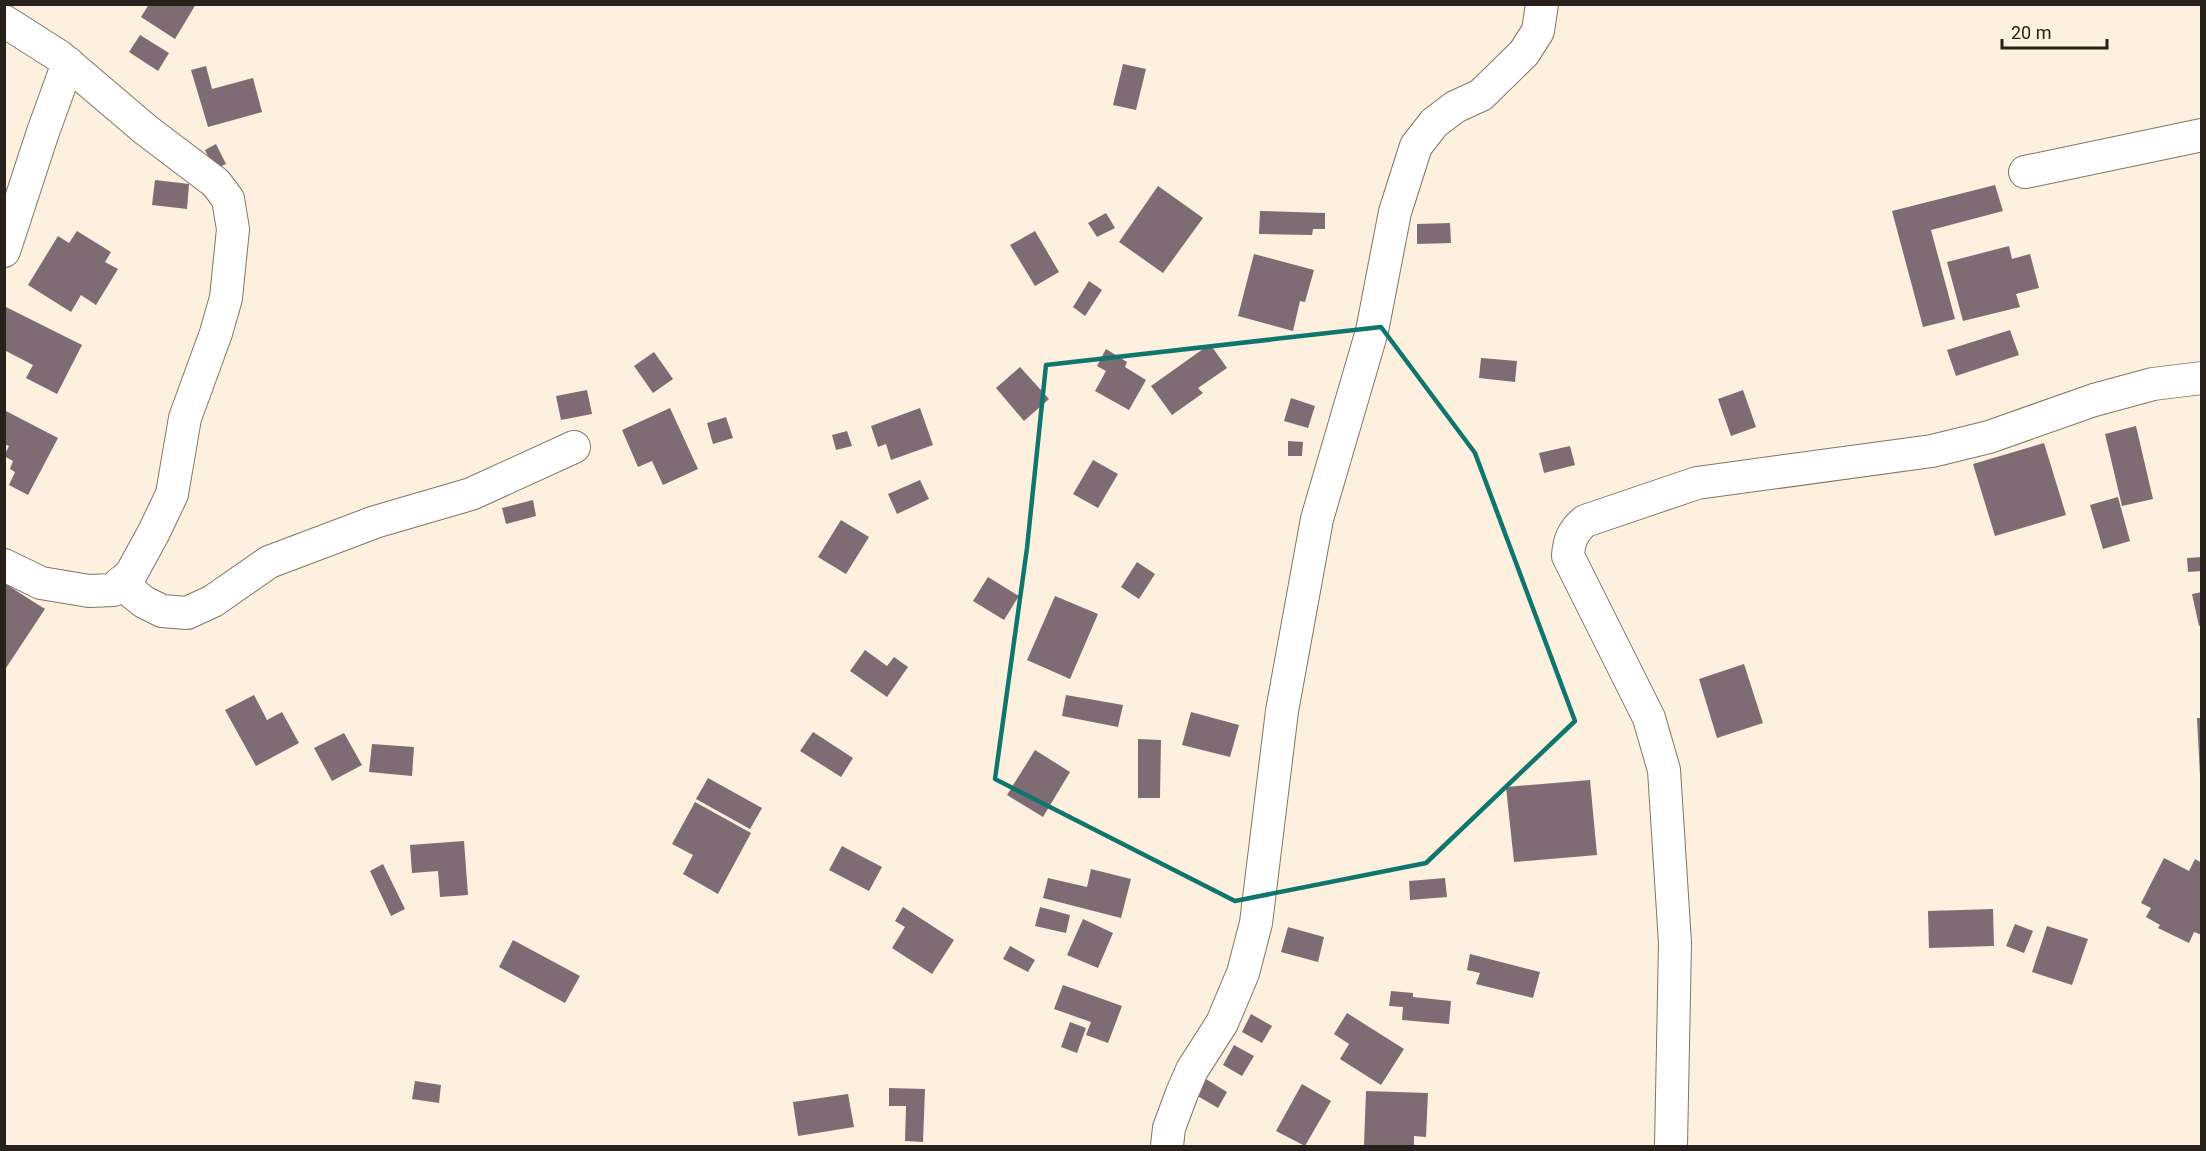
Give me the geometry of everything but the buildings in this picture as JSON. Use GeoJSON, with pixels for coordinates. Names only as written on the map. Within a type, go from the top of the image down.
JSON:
{"type":"FeatureCollection","features":[{"type":"Feature","properties":{"kind":"street"},"geometry":{"type":"LineString","coordinates":[[1167,1146],[1169,1128],[1192,1070],[1222,1023],[1243,973],[1256,923],[1282,711],[1312,540],[1372,331],[1395,212],[1416,146],[1434,123],[1455,107],[1481,95],[1524,53],[1538,31],[1542,4]]}},
{"type":"Feature","properties":{"kind":"street"},"geometry":{"type":"LineString","coordinates":[[4,21],[68,63],[146,130],[216,183],[228,199],[233,229],[226,298],[216,333],[185,418],[172,494],[131,574],[113,590],[101,592],[41,583],[4,565]]}},
{"type":"Feature","properties":{"kind":"street"},"geometry":{"type":"LineString","coordinates":[[4,251],[42,132],[68,63]]}},
{"type":"Feature","properties":{"kind":"street"},"geometry":{"type":"LineString","coordinates":[[2025,172],[2202,135]]}},
{"type":"Feature","properties":{"kind":"street"},"geometry":{"type":"LineString","coordinates":[[1671,1146],[1675,943],[1664,770],[1649,718],[1568,556],[1569,544],[1574,531],[1585,521],[1697,483],[1932,451],[1989,436],[2104,397],[2153,384],[2202,378]]}},
{"type":"Feature","properties":{"kind":"street"},"geometry":{"type":"LineString","coordinates":[[120,583],[144,602],[162,611],[187,613],[213,601],[269,562],[375,522],[471,494],[574,447]]}},
{"type":"Feature","properties":{"kind":"highlighted area"},"geometry":{"type":"Polygon","coordinates":[[[1381,327],[1475,453],[1575,721],[1426,863],[1235,901],[995,779],[1027,548],[1046,365],[1381,327]]]}}]}
